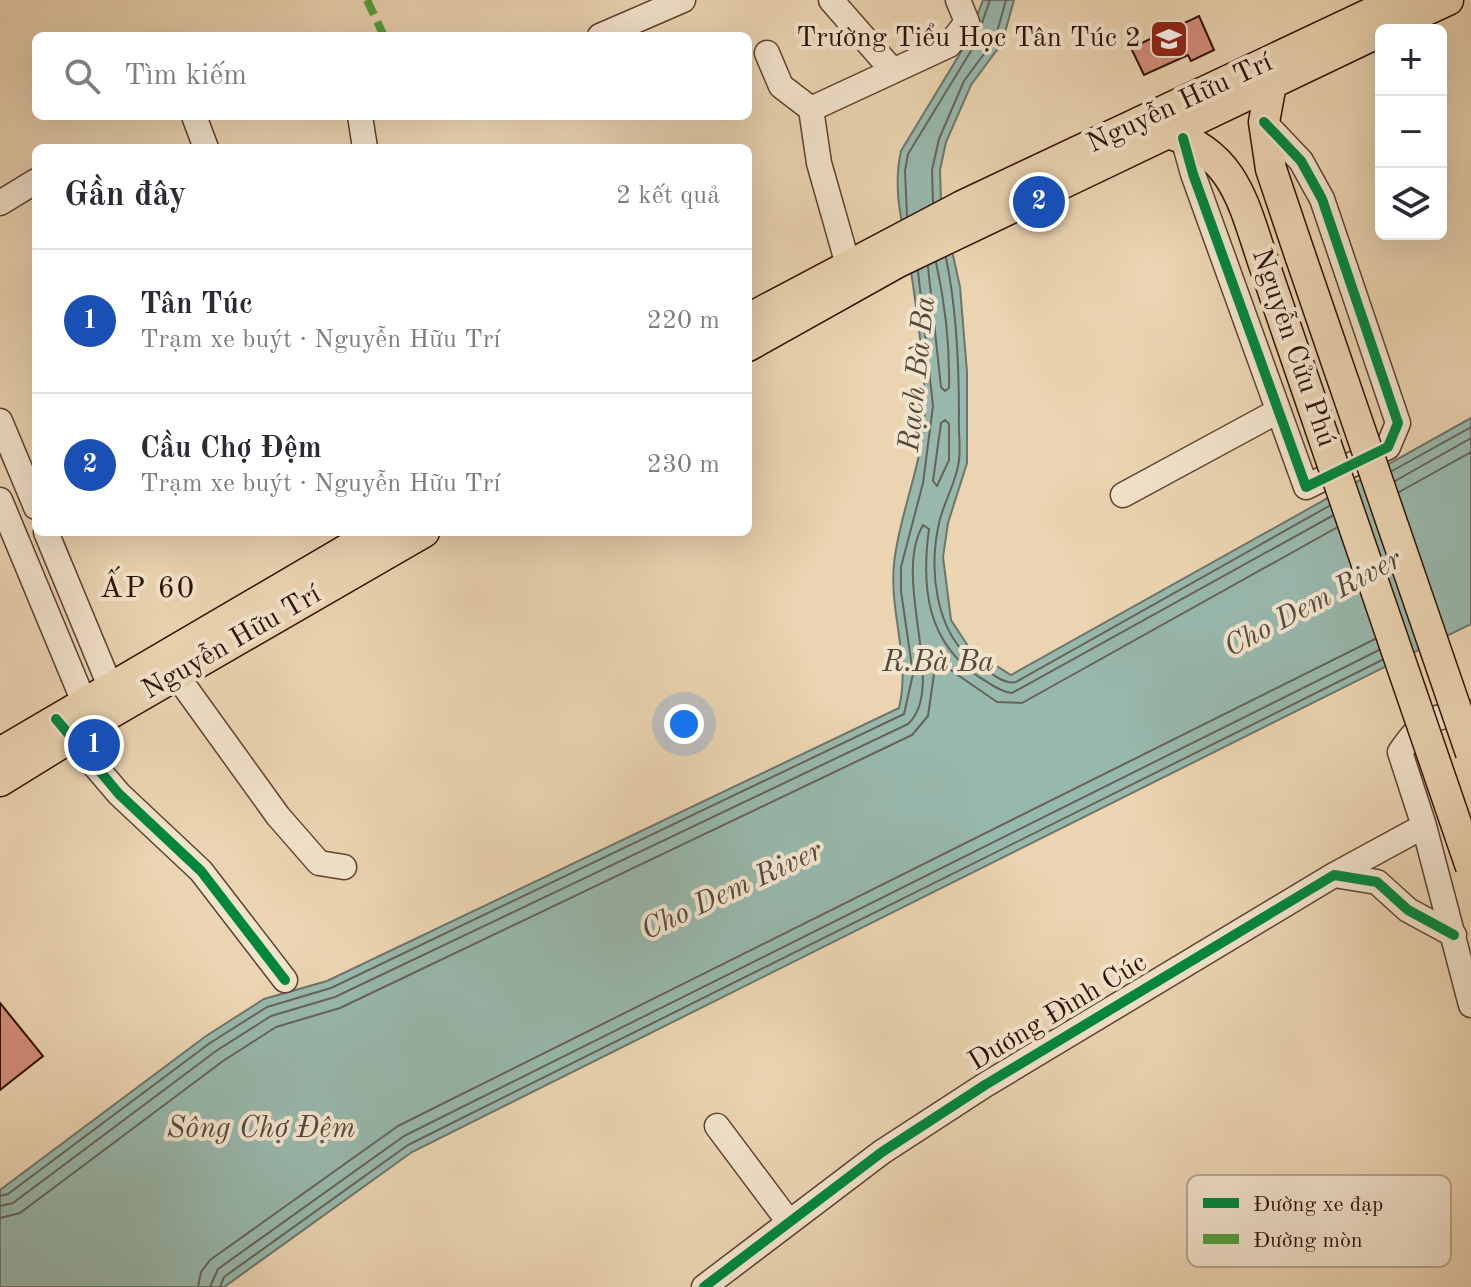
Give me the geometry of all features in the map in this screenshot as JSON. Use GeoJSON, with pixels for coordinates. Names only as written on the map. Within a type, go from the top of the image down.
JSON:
{"type":"FeatureCollection","features":[{"type":"Feature","properties":{"kind":"main road","name":"Nguyễn Hữu Trí"},"geometry":{"type":"LineString","coordinates":[[752,343],[894,252],[1399,0]]}},
{"type":"Feature","properties":{"kind":"main road","name":"Nguyễn Hữu Trí"},"geometry":{"type":"LineString","coordinates":[[1395,24],[1448,0]]}},
{"type":"Feature","properties":{"kind":"main road","name":"Nguyễn Hữu Trí"},"geometry":{"type":"LineString","coordinates":[[967,216],[1176,136],[1271,84],[1375,33]]}},
{"type":"Feature","properties":{"kind":"main road","name":"Nguyễn Cửu Phú"},"geometry":{"type":"LineString","coordinates":[[1271,84],[1264,122],[1271,169],[1471,753]]}},
{"type":"Feature","properties":{"kind":"main road","name":"Nguyễn Cửu Phú"},"geometry":{"type":"LineString","coordinates":[[1176,136],[1217,158],[1234,183],[1471,867]]}},
{"type":"Feature","properties":{"kind":"main road","name":"Nguyễn Hữu Trí"},"geometry":{"type":"LineString","coordinates":[[752,317],[848,265],[894,252]]}},
{"type":"Feature","properties":{"kind":"main road","name":"Nguyễn Hữu Trí"},"geometry":{"type":"LineString","coordinates":[[0,753],[76,721],[116,699],[369,536]]}},
{"type":"Feature","properties":{"kind":"main road","name":"Nguyễn Hữu Trí"},"geometry":{"type":"LineString","coordinates":[[116,699],[177,676],[417,536]]}},
{"type":"Feature","properties":{"kind":"main road","name":"Nguyễn Hữu Trí"},"geometry":{"type":"LineString","coordinates":[[0,781],[76,721]]}},
{"type":"Feature","properties":{"kind":"street"},"geometry":{"type":"LineString","coordinates":[[609,32],[683,0]]}},
{"type":"Feature","properties":{"kind":"street"},"geometry":{"type":"LineString","coordinates":[[831,0],[893,71]]}},
{"type":"Feature","properties":{"kind":"street"},"geometry":{"type":"LineString","coordinates":[[811,109],[949,45],[967,22],[958,0]]}},
{"type":"Feature","properties":{"kind":"street"},"geometry":{"type":"LineString","coordinates":[[767,53],[781,86],[811,109],[819,163],[848,265]]}},
{"type":"Feature","properties":{"kind":"street"},"geometry":{"type":"LineString","coordinates":[[196,120],[204,144]]}},
{"type":"Feature","properties":{"kind":"street"},"geometry":{"type":"LineString","coordinates":[[361,120],[364,144]]}},
{"type":"Feature","properties":{"kind":"street"},"geometry":{"type":"LineString","coordinates":[[1176,136],[1193,174],[1306,487],[1388,447],[1398,423],[1322,199],[1301,161],[1264,122]]}},
{"type":"Feature","properties":{"kind":"street"},"geometry":{"type":"LineString","coordinates":[[0,203],[32,183]]}},
{"type":"Feature","properties":{"kind":"street"},"geometry":{"type":"LineString","coordinates":[[1123,495],[1278,411]]}},
{"type":"Feature","properties":{"kind":"street"},"geometry":{"type":"LineString","coordinates":[[0,421],[32,497]]}},
{"type":"Feature","properties":{"kind":"street"},"geometry":{"type":"LineString","coordinates":[[0,500],[76,721],[119,794],[201,871],[285,980]]}},
{"type":"Feature","properties":{"kind":"street"},"geometry":{"type":"LineString","coordinates":[[48,536],[116,699]]}},
{"type":"Feature","properties":{"kind":"street"},"geometry":{"type":"LineString","coordinates":[[177,676],[278,816],[319,863],[344,867]]}},
{"type":"Feature","properties":{"kind":"street"},"geometry":{"type":"LineString","coordinates":[[1471,713],[1429,718],[1419,725],[1400,752],[1424,826],[1471,1005]]}},
{"type":"Feature","properties":{"kind":"street","name":"Dương Đình Cúc"},"geometry":{"type":"LineString","coordinates":[[704,1287],[882,1152],[985,1085],[1334,875],[1424,826]]}},
{"type":"Feature","properties":{"kind":"street"},"geometry":{"type":"LineString","coordinates":[[1334,875],[1377,882],[1408,910],[1454,935]]}},
{"type":"Feature","properties":{"kind":"street"},"geometry":{"type":"LineString","coordinates":[[717,1126],[789,1222]]}},
{"type":"Feature","properties":{"kind":"water","name":"Sông Chợ Đệm"},"geometry":{"type":"Polygon","coordinates":[[[983,0],[1014,0],[1002,43],[971,85],[946,142],[940,170],[941,201],[960,287],[967,372],[967,463],[948,523],[943,557],[951,620],[970,649],[1011,675],[1471,418],[1471,624],[412,1152],[224,1287],[0,1287],[0,1190],[206,1036],[264,999],[327,981],[899,708],[903,672],[894,600],[894,564],[921,446],[925,404],[918,317],[900,208],[899,166],[901,151],[967,42],[983,0]]]}},
{"type":"Feature","properties":{"kind":"building"},"geometry":{"type":"Polygon","coordinates":[[[1199,16],[1214,50],[1191,61],[1188,55],[1144,75],[1131,48],[1199,16]]]}},
{"type":"Feature","properties":{"kind":"building"},"geometry":{"type":"Polygon","coordinates":[[[0,1003],[43,1056],[0,1090],[0,1003]]]}},
{"type":"Feature","properties":{"kind":"marked path"},"geometry":{"type":"LineString","coordinates":[[367,0],[382,32]]}},
{"type":"Feature","properties":{"kind":"cycle path"},"geometry":{"type":"LineString","coordinates":[[1183,138],[1193,174],[1306,487],[1388,447],[1398,423],[1322,199],[1301,161],[1264,122]]}},
{"type":"Feature","properties":{"kind":"cycle path"},"geometry":{"type":"LineString","coordinates":[[56,719],[119,794],[201,871],[285,980]]}},
{"type":"Feature","properties":{"kind":"cycle path"},"geometry":{"type":"LineString","coordinates":[[704,1287],[882,1152],[985,1085],[1334,875],[1377,882],[1408,910],[1454,935]]}},
{"type":"Feature","properties":{"kind":"place","name":"Trường Tiểu Học Tân Túc 2"},"geometry":{"type":"Point","coordinates":[1169,39]}},
{"type":"Feature","properties":{"kind":"place","name":"Cầu Chợ Đệm"},"geometry":{"type":"Point","coordinates":[1039,202]}},
{"type":"Feature","properties":{"kind":"place","name":"Tân Túc"},"geometry":{"type":"Point","coordinates":[94,745]}},
{"type":"Feature","properties":{"kind":"district","name":"ẤP 60"},"geometry":{"type":"Point","coordinates":[148,589]}},
{"type":"Feature","properties":{"kind":"water label","name":"Rạch Bà Ba"},"geometry":{"type":"Point","coordinates":[918,374]}},
{"type":"Feature","properties":{"kind":"water label","name":"Cho Dem River"},"geometry":{"type":"Point","coordinates":[1313,604]}},
{"type":"Feature","properties":{"kind":"water label","name":"R.Bà Ba"},"geometry":{"type":"Point","coordinates":[938,663]}},
{"type":"Feature","properties":{"kind":"water label","name":"Cho Dem River"},"geometry":{"type":"Point","coordinates":[732,891]}}]}
